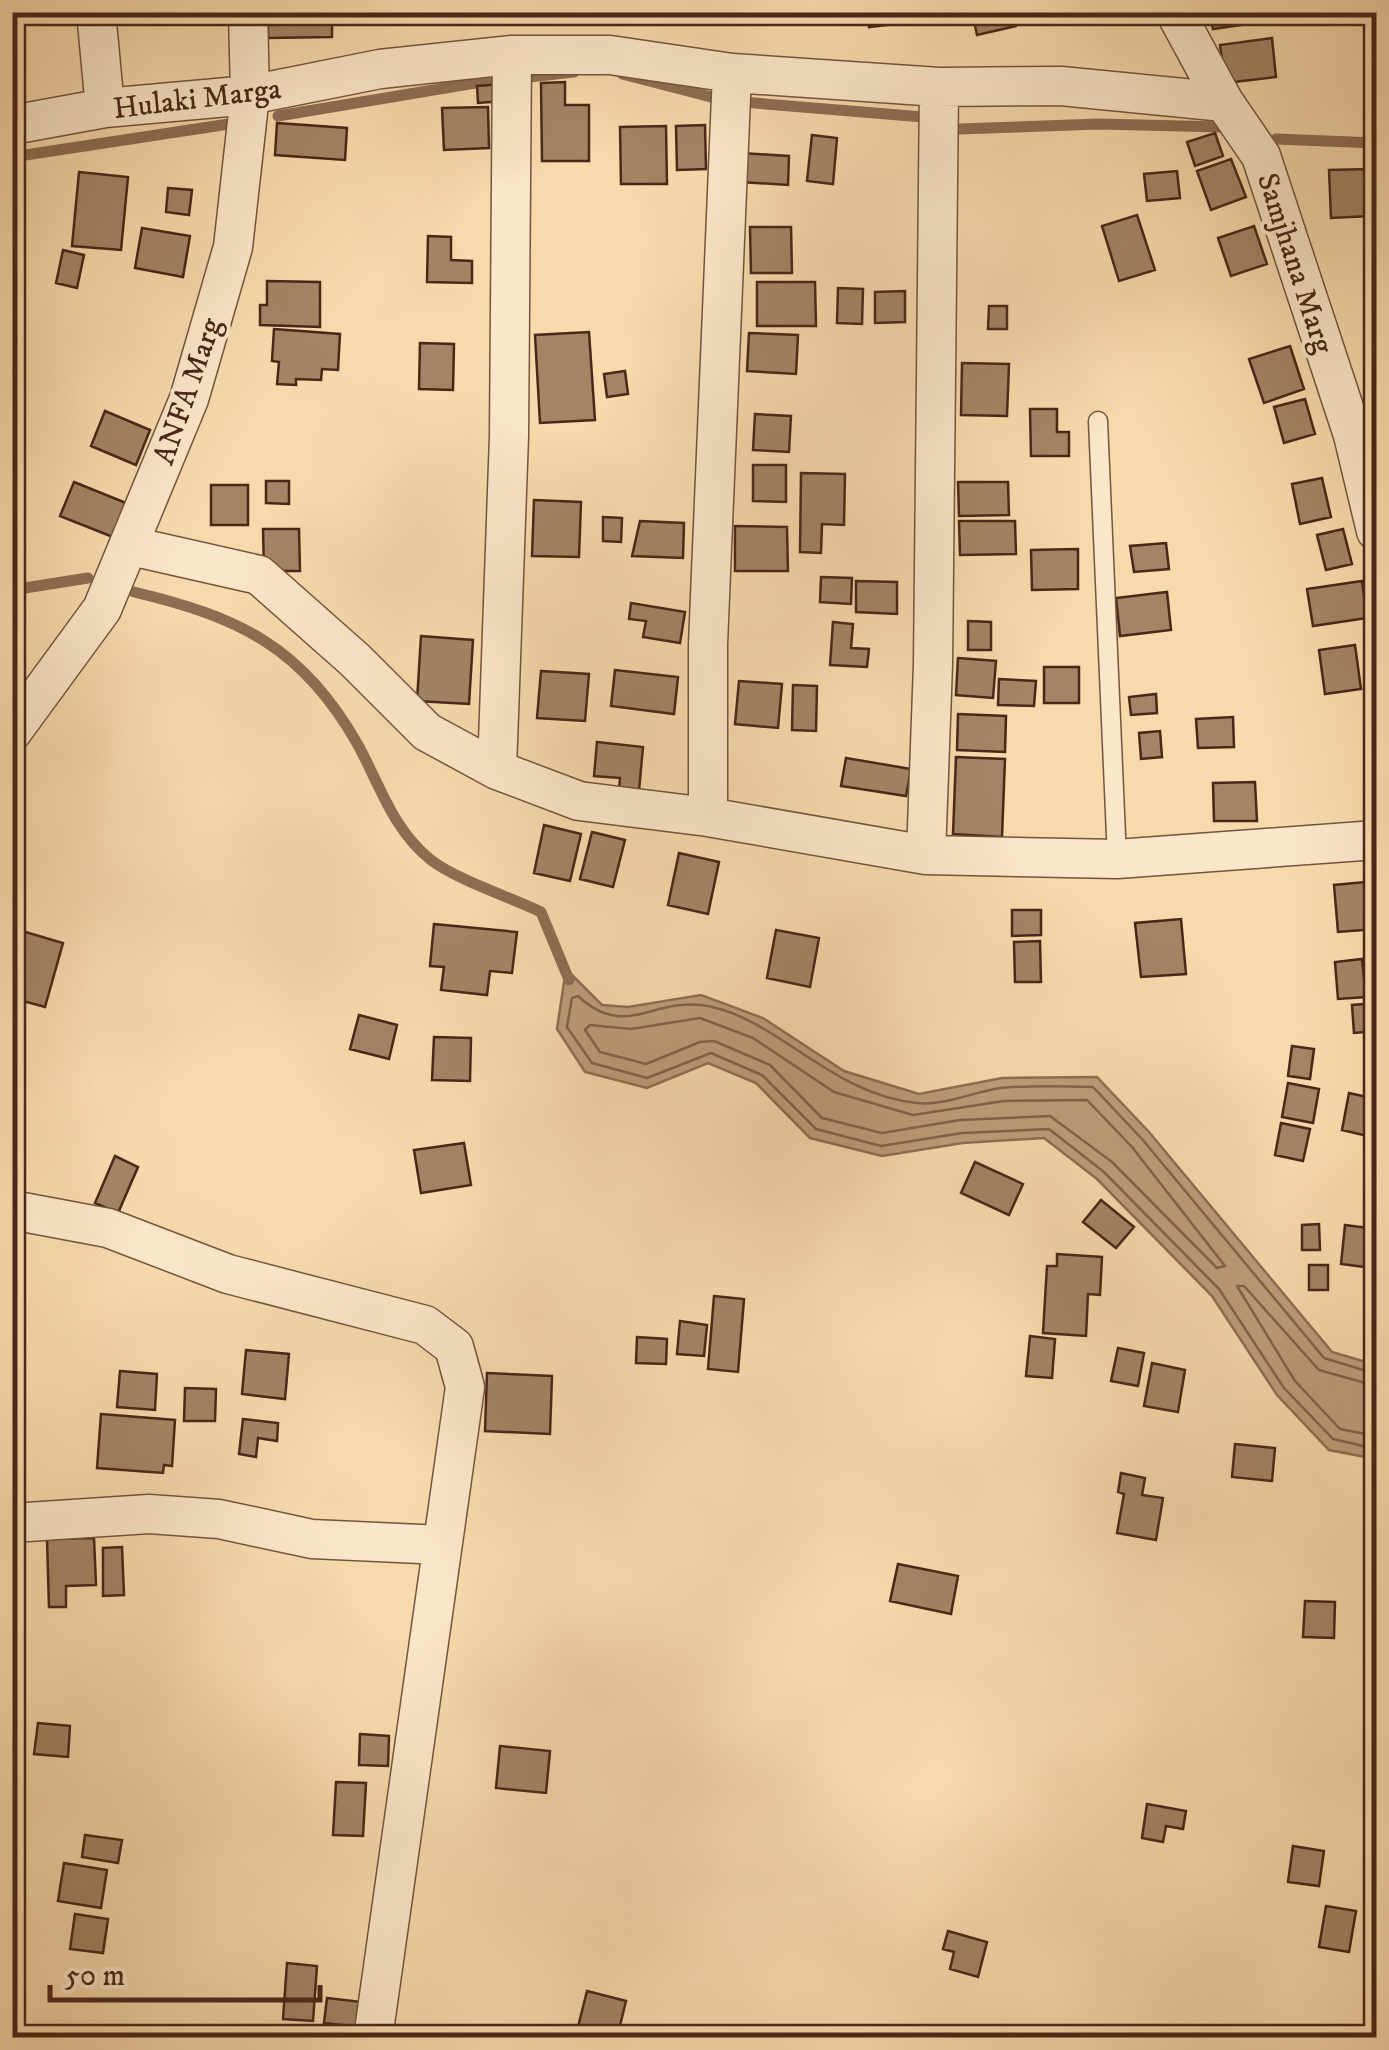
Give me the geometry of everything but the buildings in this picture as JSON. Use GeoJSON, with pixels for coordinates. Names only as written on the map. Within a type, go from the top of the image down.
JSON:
{"type":"FeatureCollection","features":[{"type":"Feature","properties":{"kind":"street"},"geometry":{"type":"LineString","coordinates":[[96,12],[105,108]]}},
{"type":"Feature","properties":{"kind":"street","name":"ANFA Marg"},"geometry":{"type":"LineString","coordinates":[[12,732],[102,609],[189,399],[234,247],[250,95],[248,12]]}},
{"type":"Feature","properties":{"kind":"street","name":"Samjhana Marg"},"geometry":{"type":"LineString","coordinates":[[1175,12],[1224,102],[1262,156],[1352,434],[1376,531]]}},
{"type":"Feature","properties":{"kind":"street","name":"Hulaki Marga"},"geometry":{"type":"LineString","coordinates":[[12,125],[105,108],[250,95],[380,69],[512,55],[610,54],[732,73],[939,87],[1061,86],[1224,102]]}},
{"type":"Feature","properties":{"kind":"street"},"geometry":{"type":"LineString","coordinates":[[496,770],[509,436],[512,55]]}},
{"type":"Feature","properties":{"kind":"street"},"geometry":{"type":"LineString","coordinates":[[708,818],[708,644],[732,73]]}},
{"type":"Feature","properties":{"kind":"street"},"geometry":{"type":"LineString","coordinates":[[926,855],[933,664],[939,87]]}},
{"type":"Feature","properties":{"kind":"street"},"geometry":{"type":"LineString","coordinates":[[131,546],[259,575],[355,660],[427,732],[496,770],[579,802],[708,818],[926,855],[1117,859],[1376,840]]}},
{"type":"Feature","properties":{"kind":"street"},"geometry":{"type":"LineString","coordinates":[[12,1210],[108,1228],[228,1274],[425,1325],[454,1348],[465,1388],[373,2038]]}},
{"type":"Feature","properties":{"kind":"street"},"geometry":{"type":"LineString","coordinates":[[12,1522],[149,1514],[219,1519],[312,1539],[442,1545]]}},
{"type":"Feature","properties":{"kind":"lane"},"geometry":{"type":"LineString","coordinates":[[1098,420],[1117,859]]}},
{"type":"Feature","properties":{"kind":"water"},"geometry":{"type":"Polygon","coordinates":[[[566,969],[602,1005],[628,1007],[701,995],[763,1018],[844,1071],[919,1094],[1002,1078],[1097,1077],[1149,1132],[1332,1352],[1376,1365],[1376,1459],[1329,1450],[1277,1395],[1212,1296],[1097,1179],[1044,1138],[963,1143],[882,1156],[810,1138],[756,1083],[708,1063],[647,1088],[585,1072],[557,1029],[566,969]]]}},
{"type":"Feature","properties":{"kind":"waterway"},"geometry":{"type":"LineString","coordinates":[[529,77],[574,72]]}},
{"type":"Feature","properties":{"kind":"waterway"},"geometry":{"type":"LineString","coordinates":[[622,74],[711,97]]}},
{"type":"Feature","properties":{"kind":"waterway"},"geometry":{"type":"LineString","coordinates":[[278,116],[505,78]]}},
{"type":"Feature","properties":{"kind":"waterway"},"geometry":{"type":"LineString","coordinates":[[742,102],[923,117]]}},
{"type":"Feature","properties":{"kind":"waterway"},"geometry":{"type":"LineString","coordinates":[[12,157],[229,124]]}},
{"type":"Feature","properties":{"kind":"waterway"},"geometry":{"type":"LineString","coordinates":[[959,129],[1099,124],[1223,127]]}},
{"type":"Feature","properties":{"kind":"waterway"},"geometry":{"type":"LineString","coordinates":[[1276,139],[1376,143]]}},
{"type":"Feature","properties":{"kind":"waterway"},"geometry":{"type":"LineString","coordinates":[[12,590],[88,578]]}},
{"type":"Feature","properties":{"kind":"waterway"},"geometry":{"type":"LineString","coordinates":[[134,592],[237,626],[291,660],[337,711],[388,806],[418,848],[455,874],[541,912],[569,980]]}}]}
